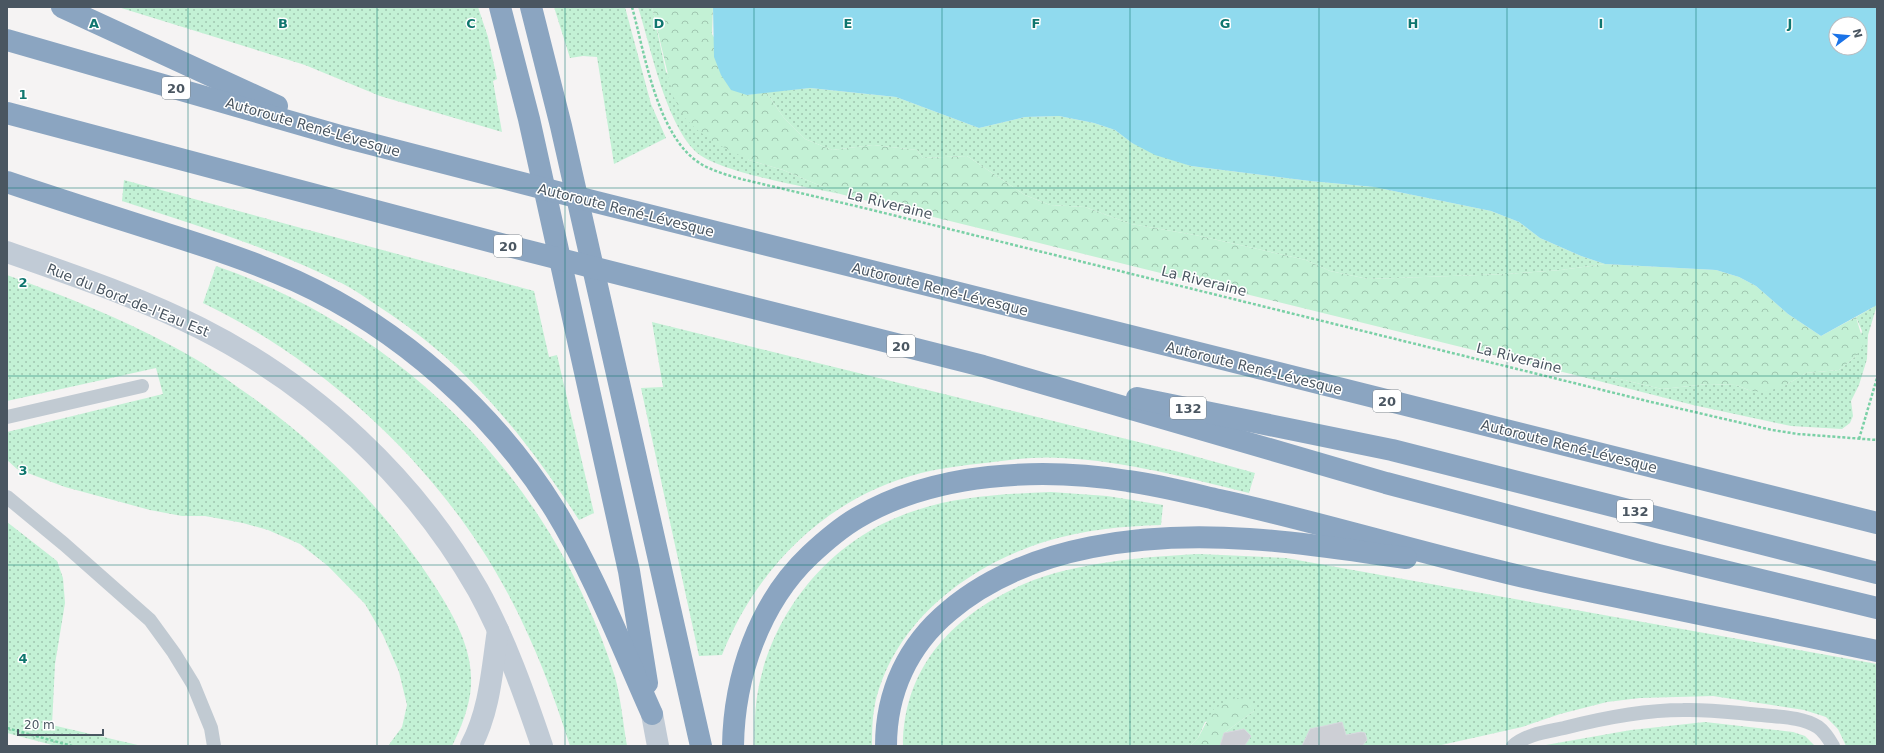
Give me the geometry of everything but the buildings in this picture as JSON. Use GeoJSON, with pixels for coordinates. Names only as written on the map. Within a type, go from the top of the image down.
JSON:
{"type":"FeatureCollection","features":[{"type":"Feature","properties":{"kind":"highway"},"geometry":{"type":"LineString","coordinates":[[62,7],[344,137]]}},
{"type":"Feature","properties":{"kind":"highway"},"geometry":{"type":"LineString","coordinates":[[500,7],[529,118],[629,571],[652,714]]}},
{"type":"Feature","properties":{"kind":"highway"},"geometry":{"type":"LineString","coordinates":[[531,7],[561,126],[701,746]]}},
{"type":"Feature","properties":{"kind":"highway","name":"Autoroute René-Lévesque"},"geometry":{"type":"LineString","coordinates":[[7,40],[344,137],[731,236],[1877,523]]}},
{"type":"Feature","properties":{"kind":"highway","name":"20"},"geometry":{"type":"LineString","coordinates":[[7,113],[501,244],[983,366],[1386,483],[1658,555],[1877,608]]}},
{"type":"Feature","properties":{"kind":"highway"},"geometry":{"type":"LineString","coordinates":[[7,182],[222,252],[275,272],[352,310],[375,325],[424,362],[487,422],[522,464],[554,509],[592,580],[652,714]]}},
{"type":"Feature","properties":{"kind":"highway","name":"132"},"geometry":{"type":"LineString","coordinates":[[983,366],[1392,450],[1877,573]]}},
{"type":"Feature","properties":{"kind":"highway"},"geometry":{"type":"LineString","coordinates":[[733,746],[735,704],[747,658],[768,612],[781,588],[799,565],[837,531],[856,518],[879,506],[903,496],[952,482],[978,478],[1039,475],[1099,477],[1128,481],[1310,520],[1496,571],[1877,651]]}},
{"type":"Feature","properties":{"kind":"highway"},"geometry":{"type":"LineString","coordinates":[[886,746],[889,709],[898,678],[915,648],[926,634],[940,618],[977,590],[1002,576],[1048,558],[1090,548],[1136,542],[1193,538],[1248,539],[1304,544],[1496,571]]}},
{"type":"Feature","properties":{"kind":"street","name":"Rue du Bord-de-l'Eau Est"},"geometry":{"type":"LineString","coordinates":[[7,252],[122,294],[199,327],[268,367],[315,401],[364,444],[427,514],[463,565],[498,630],[519,680],[542,746]]}},
{"type":"Feature","properties":{"kind":"street"},"geometry":{"type":"LineString","coordinates":[[470,746],[484,717],[498,630]]}},
{"type":"Feature","properties":{"kind":"street"},"geometry":{"type":"LineString","coordinates":[[652,714],[658,746]]}},
{"type":"Feature","properties":{"kind":"lane"},"geometry":{"type":"LineString","coordinates":[[7,417],[142,386]]}},
{"type":"Feature","properties":{"kind":"lane"},"geometry":{"type":"LineString","coordinates":[[7,497],[64,544],[150,620],[174,653],[193,684],[211,728],[214,746]]}},
{"type":"Feature","properties":{"kind":"lane"},"geometry":{"type":"LineString","coordinates":[[1513,746],[1530,736],[1608,717],[1683,710],[1722,711],[1786,718],[1806,722],[1822,731],[1833,746]]}},
{"type":"Feature","properties":{"kind":"path","name":"La Riveraine"},"geometry":{"type":"LineString","coordinates":[[632,7],[647,62],[666,121],[676,140],[700,163],[721,173],[1647,401],[1772,430],[1877,440]]}},
{"type":"Feature","properties":{"kind":"path"},"geometry":{"type":"LineString","coordinates":[[1859,439],[1877,378]]}},
{"type":"Feature","properties":{"kind":"path"},"geometry":{"type":"LineString","coordinates":[[7,728],[72,746]]}},
{"type":"Feature","properties":{"kind":"green space"},"geometry":{"type":"Polygon","coordinates":[[[118,7],[478,7],[488,37],[497,79],[493,81],[502,132],[380,96],[305,65],[118,7]]]}},
{"type":"Feature","properties":{"kind":"green space"},"geometry":{"type":"Polygon","coordinates":[[[554,7],[625,7],[651,104],[666,138],[614,164],[597,57],[583,56],[570,58],[554,7]]]}},
{"type":"Feature","properties":{"kind":"green space"},"geometry":{"type":"Polygon","coordinates":[[[638,7],[652,7],[666,72],[749,160],[783,170],[840,194],[741,172],[706,159],[695,151],[684,138],[667,103],[638,7]]]}},
{"type":"Feature","properties":{"kind":"green space"},"geometry":{"type":"Polygon","coordinates":[[[652,7],[713,7],[712,34],[747,95],[766,92],[784,118],[805,139],[832,150],[873,145],[917,150],[923,158],[967,156],[1025,195],[1050,205],[1085,207],[1131,224],[1195,235],[1306,260],[1330,271],[1368,279],[1507,274],[1561,270],[1605,264],[1716,270],[1739,277],[1756,286],[1788,314],[1821,336],[1856,317],[1864,344],[1856,356],[1839,370],[1806,373],[1786,385],[1766,392],[1751,391],[1736,385],[1708,384],[1662,389],[1611,377],[1579,376],[840,194],[783,170],[749,160],[715,143],[696,129],[684,117],[673,96],[652,7]]]}},
{"type":"Feature","properties":{"kind":"green space"},"geometry":{"type":"Polygon","coordinates":[[[810,88],[896,97],[979,128],[1025,117],[1059,116],[1094,123],[1115,130],[1132,143],[1191,166],[1310,181],[1374,187],[1491,211],[1519,222],[1540,238],[1581,256],[1605,264],[1561,270],[1507,274],[1368,279],[1330,271],[1306,260],[1195,235],[1131,224],[1085,207],[1050,205],[1025,195],[967,156],[923,158],[917,150],[873,145],[832,150],[805,139],[784,118],[766,92],[810,88]]]}},
{"type":"Feature","properties":{"kind":"green space"},"geometry":{"type":"Polygon","coordinates":[[[124,180],[534,291],[549,357],[557,355],[594,513],[579,520],[515,430],[466,377],[440,352],[412,329],[354,290],[311,269],[231,237],[122,201],[124,180]]]}},
{"type":"Feature","properties":{"kind":"green space"},"geometry":{"type":"Polygon","coordinates":[[[216,266],[276,290],[333,320],[386,355],[436,396],[481,441],[521,491],[556,544],[586,602],[602,639],[615,677],[627,746],[570,746],[532,642],[520,617],[494,569],[452,507],[423,472],[391,438],[357,406],[321,376],[244,324],[203,303],[216,266]]]}},
{"type":"Feature","properties":{"kind":"green space"},"geometry":{"type":"Polygon","coordinates":[[[7,275],[71,299],[113,317],[184,352],[231,382],[276,415],[302,436],[350,480],[394,529],[433,583],[454,618],[465,644],[471,671],[469,701],[459,732],[452,746],[388,746],[402,727],[407,705],[399,672],[383,635],[365,604],[328,566],[300,544],[268,530],[243,523],[205,516],[182,516],[150,510],[65,487],[17,469],[7,460],[7,432],[163,394],[156,368],[7,401],[7,275]]]}},
{"type":"Feature","properties":{"kind":"green space"},"geometry":{"type":"Polygon","coordinates":[[[1877,305],[1868,335],[1867,359],[1859,385],[1851,401],[1853,416],[1850,423],[1842,429],[1791,426],[1693,405],[1579,376],[1611,377],[1662,389],[1708,384],[1736,385],[1751,391],[1786,385],[1806,373],[1839,370],[1856,356],[1862,331],[1856,317],[1877,305]]]}},
{"type":"Feature","properties":{"kind":"green space"},"geometry":{"type":"Polygon","coordinates":[[[652,322],[1183,453],[1255,473],[1249,493],[1133,466],[1086,460],[1043,458],[945,468],[921,473],[887,484],[855,499],[826,518],[799,540],[776,565],[755,593],[737,623],[722,655],[699,656],[641,388],[663,387],[652,322]]]}},
{"type":"Feature","properties":{"kind":"green space"},"geometry":{"type":"Polygon","coordinates":[[[1051,492],[1107,496],[1163,505],[1161,525],[1104,529],[1061,537],[1018,551],[963,581],[939,600],[917,622],[899,647],[885,674],[875,704],[872,746],[755,746],[757,694],[770,649],[782,622],[798,597],[816,574],[838,554],[861,536],[887,522],[931,506],[982,497],[1051,492]]]}},
{"type":"Feature","properties":{"kind":"green space"},"geometry":{"type":"Polygon","coordinates":[[[7,522],[57,561],[63,578],[65,603],[55,664],[52,725],[142,746],[56,746],[7,733],[7,522]]]}},
{"type":"Feature","properties":{"kind":"green space"},"geometry":{"type":"Polygon","coordinates":[[[1199,554],[1286,558],[1877,664],[1877,746],[1846,746],[1838,729],[1826,717],[1804,710],[1713,696],[1640,698],[1607,702],[1560,714],[1522,727],[1437,746],[1220,746],[1224,733],[1254,711],[1205,722],[1198,738],[1190,746],[903,746],[905,718],[912,692],[923,668],[937,647],[955,628],[976,611],[999,596],[1024,584],[1065,570],[1133,559],[1199,554]]]}},
{"type":"Feature","properties":{"kind":"green space"},"geometry":{"type":"Polygon","coordinates":[[[1236,698],[1247,699],[1254,706],[1254,711],[1224,733],[1220,746],[1190,746],[1198,738],[1213,710],[1236,698]]]}},
{"type":"Feature","properties":{"kind":"green space"},"geometry":{"type":"Polygon","coordinates":[[[1705,722],[1793,732],[1805,736],[1815,746],[1540,746],[1631,730],[1705,722]]]}},
{"type":"Feature","properties":{"kind":"water"},"geometry":{"type":"Polygon","coordinates":[[[713,7],[1877,7],[1877,305],[1821,336],[1788,314],[1756,286],[1739,277],[1716,270],[1605,264],[1581,256],[1540,238],[1519,222],[1491,211],[1374,187],[1310,181],[1191,166],[1155,155],[1132,143],[1115,130],[1094,123],[1059,116],[1025,117],[979,128],[896,97],[810,88],[747,95],[731,90],[721,75],[714,57],[713,7]]]}}]}
